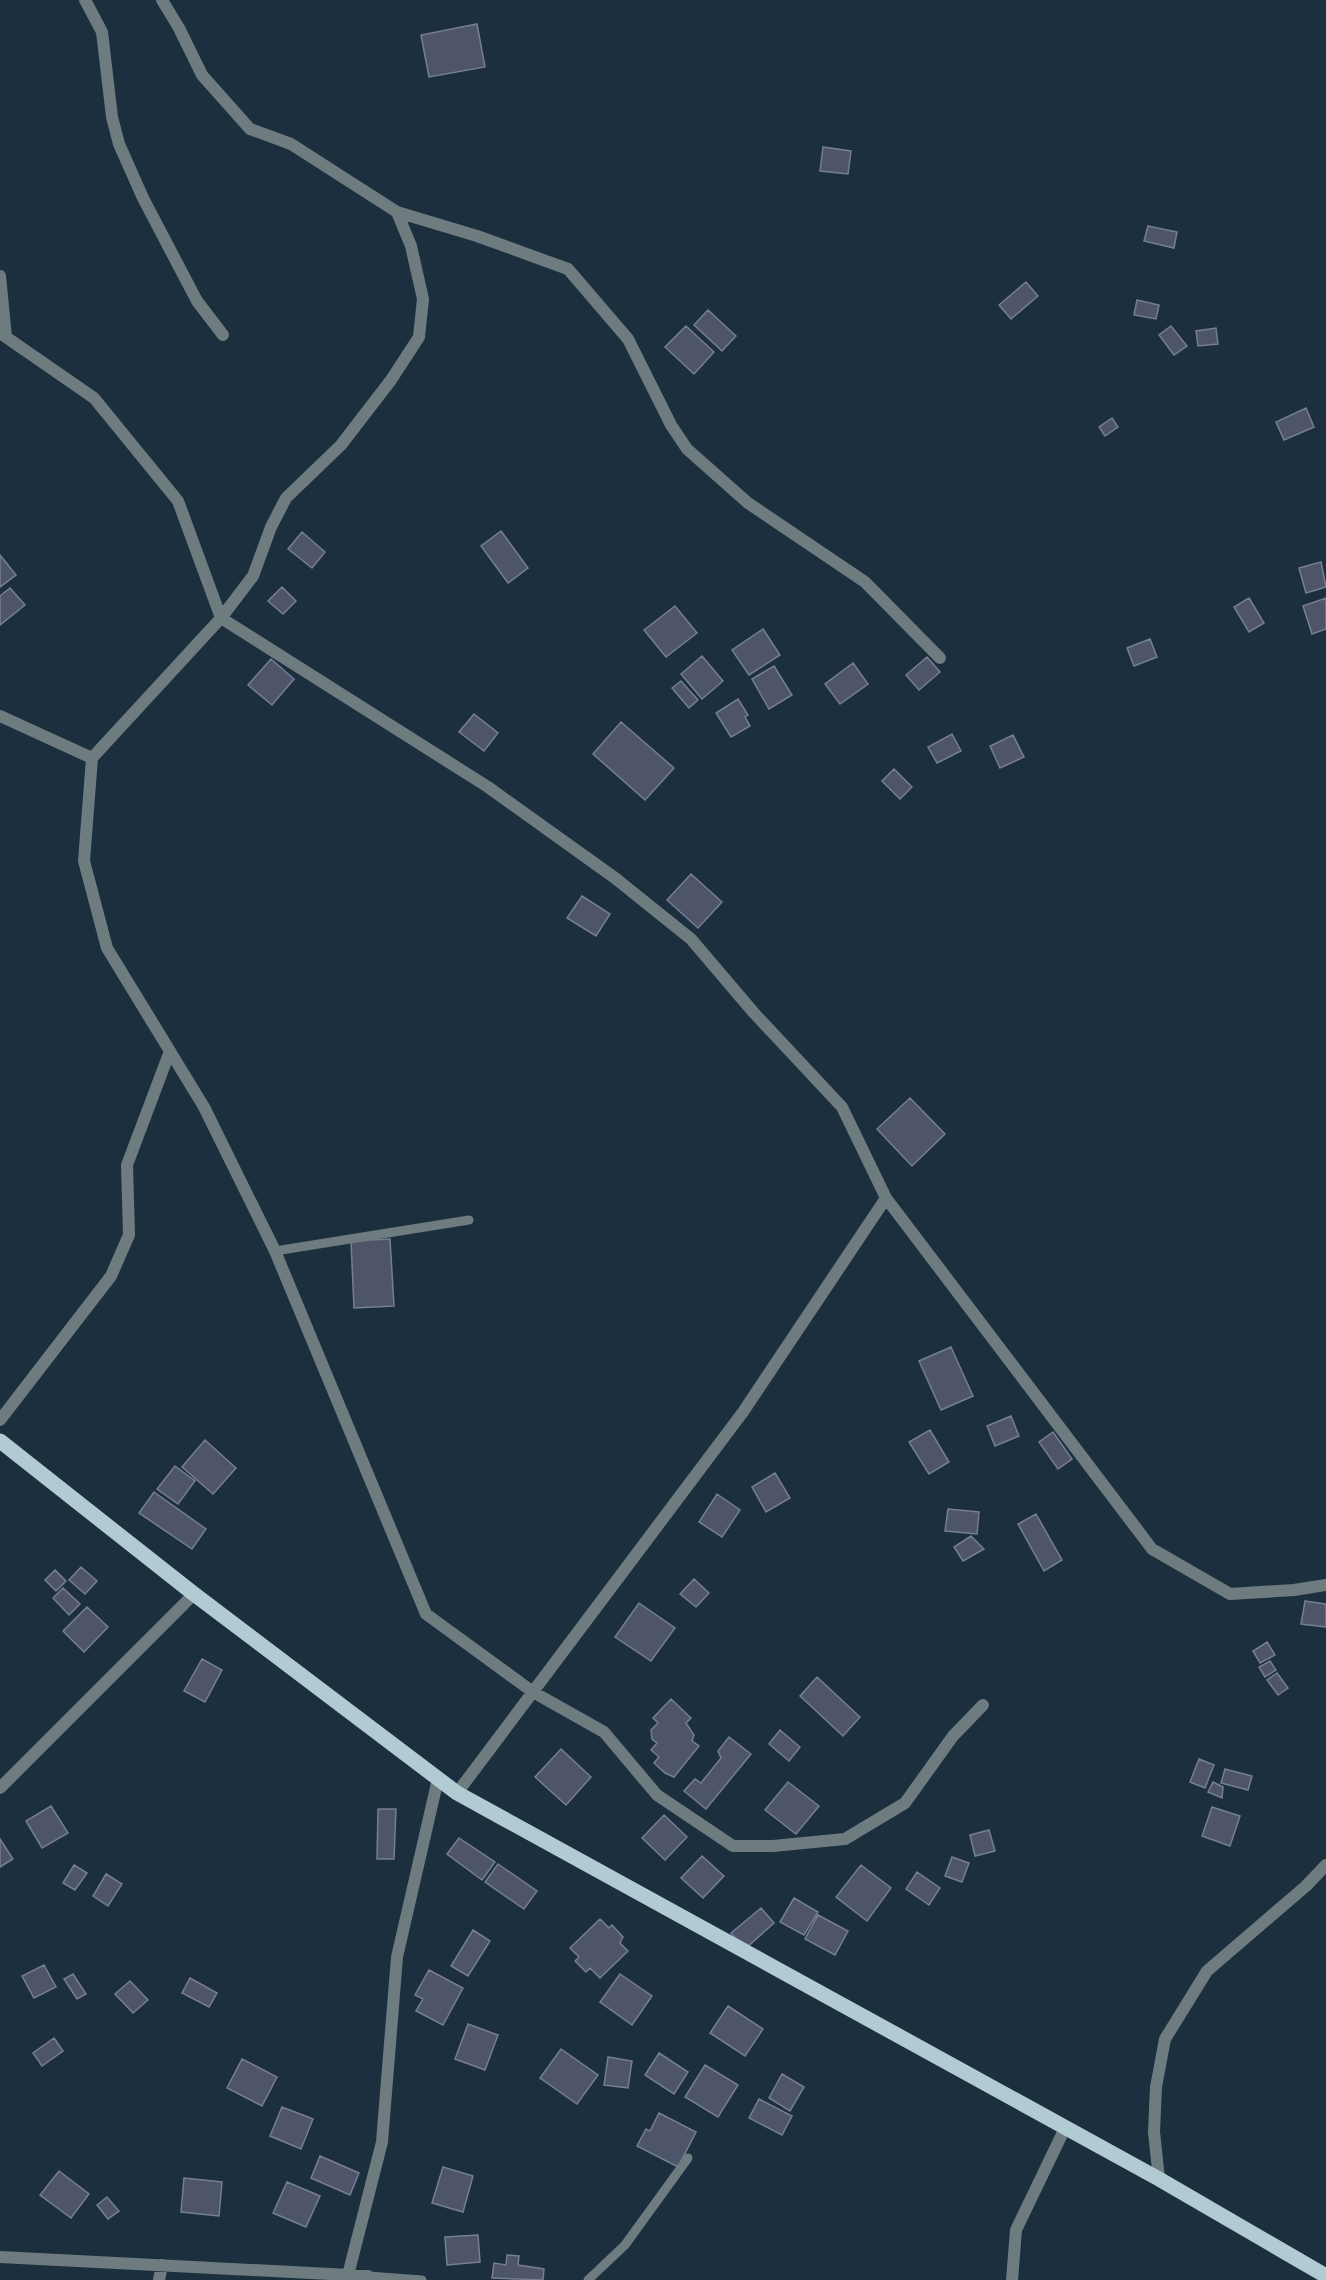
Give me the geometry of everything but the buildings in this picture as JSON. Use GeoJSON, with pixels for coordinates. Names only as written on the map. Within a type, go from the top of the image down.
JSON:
{"type":"FeatureCollection","features":[{"type":"Feature","properties":{"kind":"main road"},"geometry":{"type":"LineString","coordinates":[[0,1441],[194,1594],[457,1793],[1159,2179],[1326,2276]]}},
{"type":"Feature","properties":{"kind":"street"},"geometry":{"type":"LineString","coordinates":[[85,0],[102,32],[112,117],[119,144],[143,198],[197,301],[223,335]]}},
{"type":"Feature","properties":{"kind":"street"},"geometry":{"type":"LineString","coordinates":[[162,0],[179,28],[202,75],[250,129],[291,144],[397,212],[477,236],[568,268],[628,339],[671,425],[687,449],[748,503],[865,582],[940,658]]}},
{"type":"Feature","properties":{"kind":"street"},"geometry":{"type":"LineString","coordinates":[[397,212],[411,246],[423,299],[419,337],[391,380],[341,445],[286,498],[271,527],[253,576],[221,618],[92,758],[84,861],[107,948],[204,1107],[275,1251],[426,1614],[532,1692],[604,1732],[657,1795],[733,1846],[773,1846],[845,1839],[905,1803],[953,1736],[983,1705]]}},
{"type":"Feature","properties":{"kind":"street"},"geometry":{"type":"LineString","coordinates":[[0,276],[3,335],[93,398],[178,501],[221,618],[488,787],[615,878],[691,939],[754,1013],[842,1107],[886,1197],[1152,1548],[1230,1594],[1293,1590],[1326,1585]]}},
{"type":"Feature","properties":{"kind":"street"},"geometry":{"type":"LineString","coordinates":[[0,716],[92,758]]}},
{"type":"Feature","properties":{"kind":"street"},"geometry":{"type":"LineString","coordinates":[[0,1420],[111,1276],[129,1235],[127,1165],[170,1051]]}},
{"type":"Feature","properties":{"kind":"street"},"geometry":{"type":"LineString","coordinates":[[457,1793],[743,1412],[886,1197]]}},
{"type":"Feature","properties":{"kind":"street"},"geometry":{"type":"LineString","coordinates":[[0,1788],[194,1594]]}},
{"type":"Feature","properties":{"kind":"street"},"geometry":{"type":"LineString","coordinates":[[348,2275],[382,2142],[397,1957],[438,1779]]}},
{"type":"Feature","properties":{"kind":"street"},"geometry":{"type":"LineString","coordinates":[[1159,2179],[1154,2132],[1155,2086],[1165,2039],[1207,1971],[1306,1886],[1326,1865]]}},
{"type":"Feature","properties":{"kind":"street"},"geometry":{"type":"LineString","coordinates":[[1012,2280],[1016,2230],[1065,2128]]}},
{"type":"Feature","properties":{"kind":"street"},"geometry":{"type":"LineString","coordinates":[[0,2257],[348,2275],[368,2278]]}},
{"type":"Feature","properties":{"kind":"street"},"geometry":{"type":"LineString","coordinates":[[159,2280],[162,2265]]}},
{"type":"Feature","properties":{"kind":"lane"},"geometry":{"type":"LineString","coordinates":[[275,1251],[469,1220]]}},
{"type":"Feature","properties":{"kind":"lane"},"geometry":{"type":"LineString","coordinates":[[588,2280],[625,2245],[688,2158]]}},
{"type":"Feature","properties":{"kind":"lane"},"geometry":{"type":"LineString","coordinates":[[368,2278],[422,2280]]}}]}
